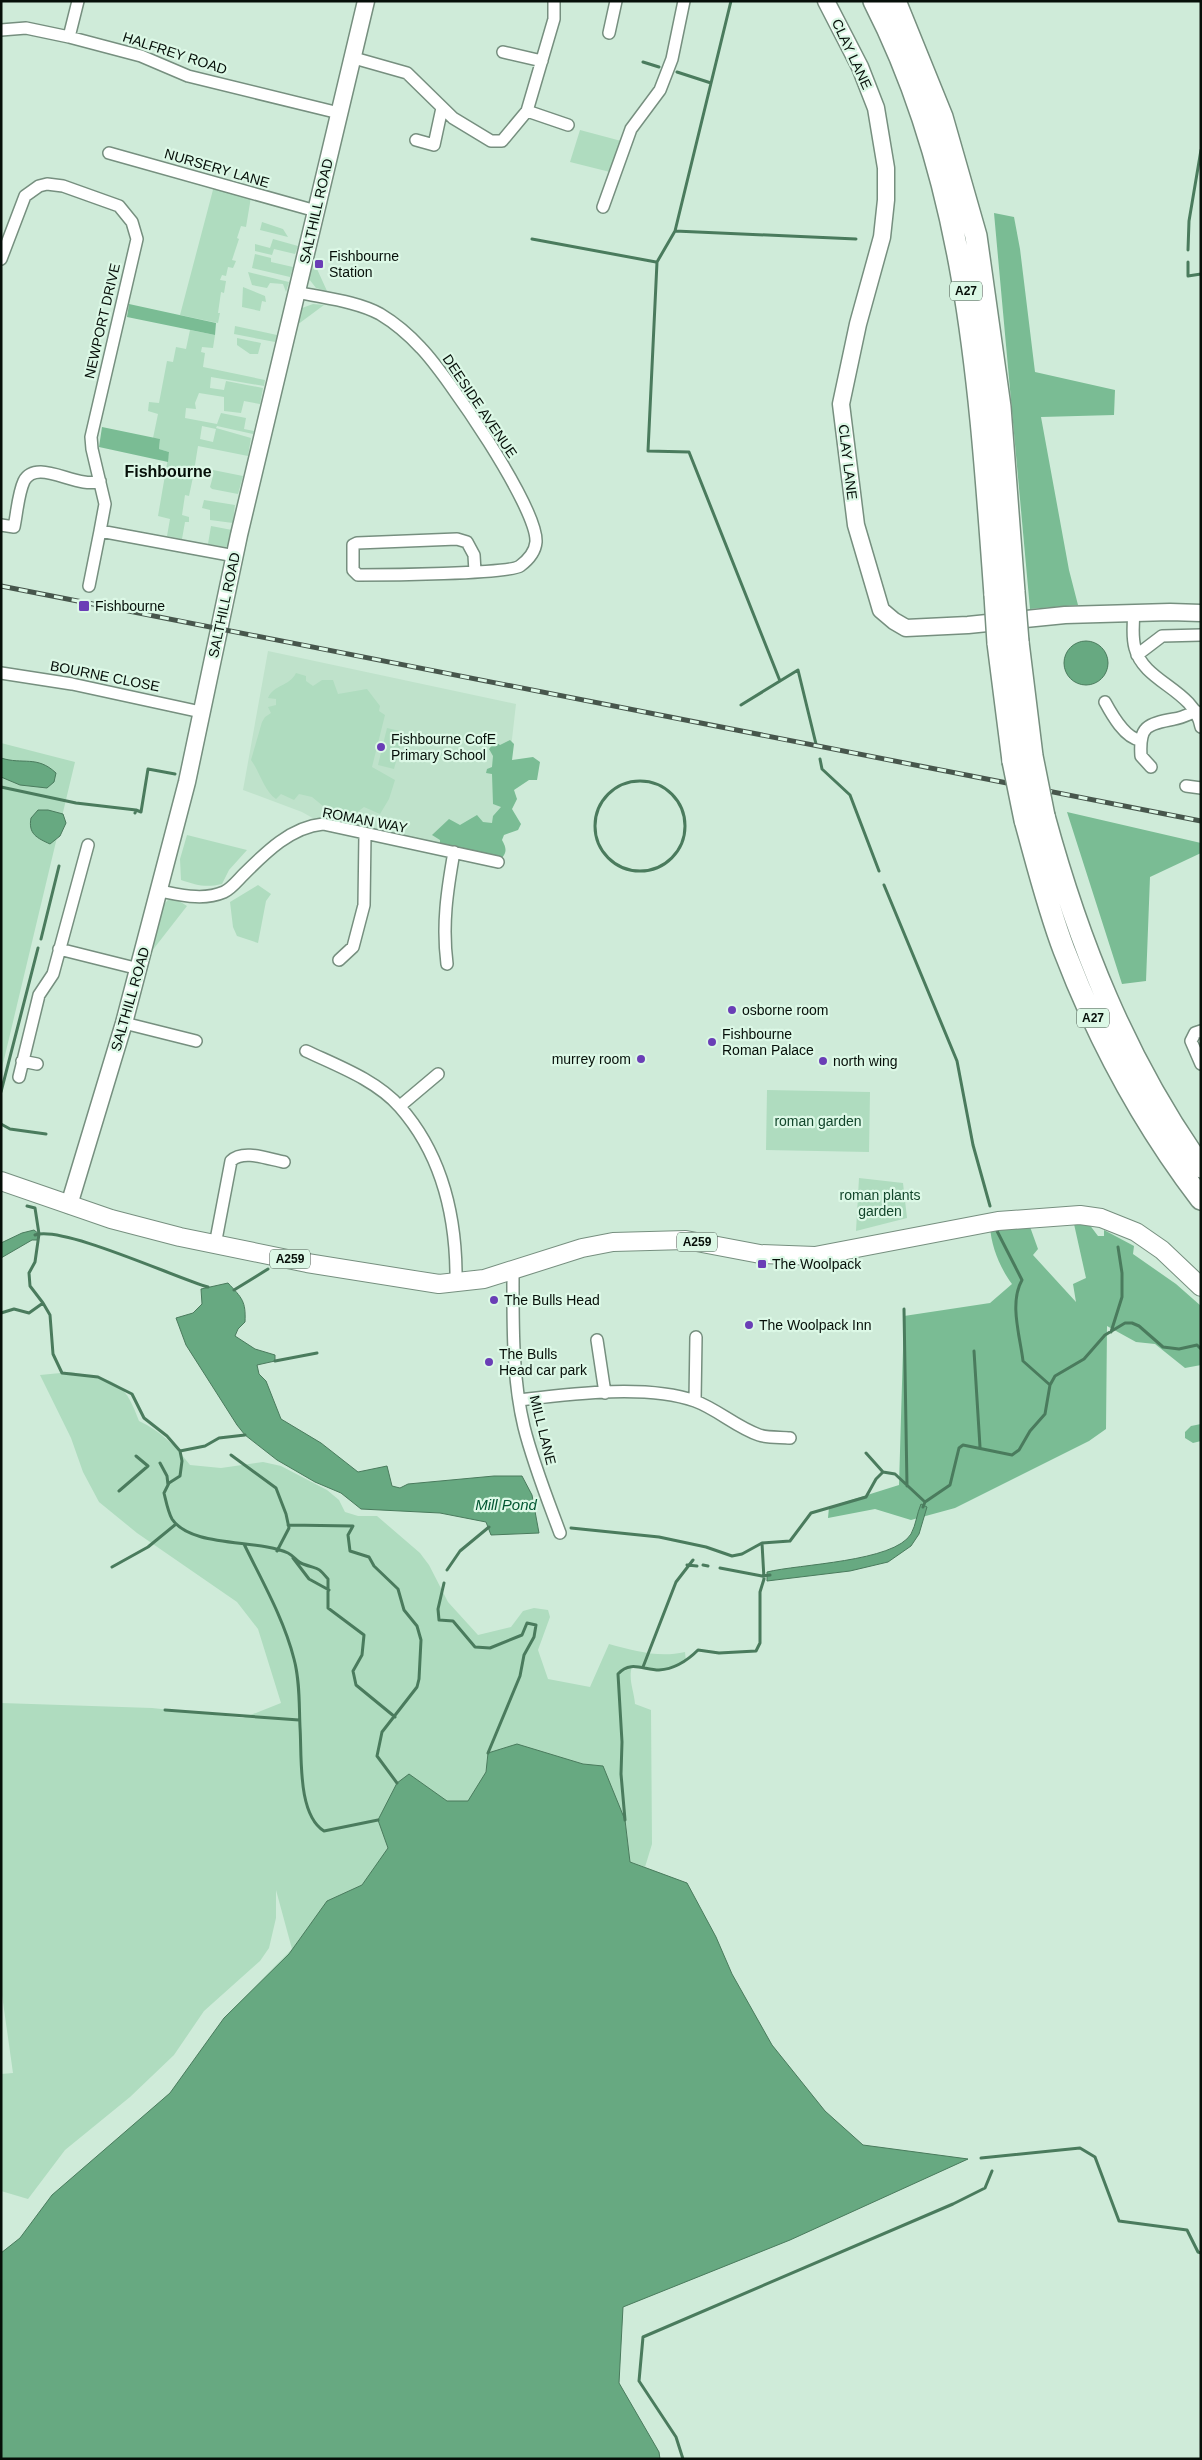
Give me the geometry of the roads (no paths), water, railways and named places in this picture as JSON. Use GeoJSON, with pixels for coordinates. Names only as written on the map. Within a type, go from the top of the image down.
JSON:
{"type":"FeatureCollection","features":[{"type":"Feature","properties":{"kind":"highway","name":"A27"},"geometry":{"type":"LineString","coordinates":[[874,1],[901,63],[923,122],[956,236],[968,304],[1023,758],[1064,950],[1091,1015],[1119,1073],[1144,1116],[1201,1199]]}},
{"type":"Feature","properties":{"kind":"highway","name":"A27"},"geometry":{"type":"LineString","coordinates":[[895,1],[942,117],[976,236],[1000,407],[1004,594]]}},
{"type":"Feature","properties":{"kind":"highway","name":"A27"},"geometry":{"type":"LineString","coordinates":[[1035,818],[1063,884],[1111,1012],[1157,1099],[1201,1167]]}},
{"type":"Feature","properties":{"kind":"main road","name":"A259"},"geometry":{"type":"LineString","coordinates":[[1,1181],[110,1219],[215,1245],[423,1282],[456,1284],[513,1271],[582,1248],[613,1242],[686,1240],[767,1255],[815,1256],[998,1221],[1080,1215],[1101,1218],[1136,1232],[1162,1250],[1201,1286]]}},
{"type":"Feature","properties":{"kind":"street"},"geometry":{"type":"LineString","coordinates":[[68,37],[78,1]]}},
{"type":"Feature","properties":{"kind":"street","name":"SALTHILL ROAD"},"geometry":{"type":"LineString","coordinates":[[69,1205],[124,1023],[187,782],[235,556],[366,1]]}},
{"type":"Feature","properties":{"kind":"street"},"geometry":{"type":"LineString","coordinates":[[354,58],[407,73],[442,108],[472,131],[491,141],[502,141],[527,111],[554,19],[554,1]]}},
{"type":"Feature","properties":{"kind":"street"},"geometry":{"type":"LineString","coordinates":[[609,33],[616,1]]}},
{"type":"Feature","properties":{"kind":"street"},"geometry":{"type":"LineString","coordinates":[[603,208],[631,129],[660,90],[669,68],[684,1]]}},
{"type":"Feature","properties":{"kind":"street","name":"CLAY LANE"},"geometry":{"type":"LineString","coordinates":[[826,1],[860,67],[876,108],[886,168],[886,200],[882,237],[858,324],[841,404],[856,524],[881,610],[906,628],[968,625],[1065,615],[1201,613]]}},
{"type":"Feature","properties":{"kind":"street","name":"HALFREY ROAD"},"geometry":{"type":"LineString","coordinates":[[1,30],[26,28],[68,37],[141,56],[188,76],[340,113]]}},
{"type":"Feature","properties":{"kind":"street"},"geometry":{"type":"LineString","coordinates":[[504,52],[542,61]]}},
{"type":"Feature","properties":{"kind":"street"},"geometry":{"type":"LineString","coordinates":[[416,140],[434,145],[442,108]]}},
{"type":"Feature","properties":{"kind":"street"},"geometry":{"type":"LineString","coordinates":[[527,111],[568,125]]}},
{"type":"Feature","properties":{"kind":"street","name":"NURSERY LANE"},"geometry":{"type":"LineString","coordinates":[[109,153],[316,211]]}},
{"type":"Feature","properties":{"kind":"street","name":"NEWPORT DRIVE"},"geometry":{"type":"LineString","coordinates":[[1,259],[22,201],[30,191],[38,186],[55,183],[118,206],[124,210],[136,229],[137,239],[91,437],[105,504],[89,586]]}},
{"type":"Feature","properties":{"kind":"street","name":"DEESIDE AVENUE"},"geometry":{"type":"LineString","coordinates":[[296,292],[363,307],[380,314],[398,327],[434,362],[523,501],[532,522],[536,542],[531,557],[518,568],[475,572],[358,575],[353,570],[353,545],[357,543],[457,539],[467,542],[474,555],[475,572]]}},
{"type":"Feature","properties":{"kind":"street"},"geometry":{"type":"LineString","coordinates":[[1,525],[14,527],[24,481],[30,475],[39,471],[82,483],[92,484],[100,481]]}},
{"type":"Feature","properties":{"kind":"street"},"geometry":{"type":"LineString","coordinates":[[100,530],[235,556]]}},
{"type":"Feature","properties":{"kind":"street"},"geometry":{"type":"LineString","coordinates":[[1134,613],[1134,646],[1137,655],[1145,666],[1196,711],[1201,727]]}},
{"type":"Feature","properties":{"kind":"street"},"geometry":{"type":"LineString","coordinates":[[1137,655],[1162,636],[1201,636]]}},
{"type":"Feature","properties":{"kind":"street","name":"BOURNE CLOSE"},"geometry":{"type":"LineString","coordinates":[[1,673],[72,684],[202,712]]}},
{"type":"Feature","properties":{"kind":"street"},"geometry":{"type":"LineString","coordinates":[[1105,702],[1112,716],[1134,740],[1140,740]]}},
{"type":"Feature","properties":{"kind":"street"},"geometry":{"type":"LineString","coordinates":[[1151,767],[1141,756],[1140,740],[1144,730],[1152,723],[1177,719],[1196,711]]}},
{"type":"Feature","properties":{"kind":"street"},"geometry":{"type":"LineString","coordinates":[[1186,786],[1201,788]]}},
{"type":"Feature","properties":{"kind":"street","name":"ROMAN WAY"},"geometry":{"type":"LineString","coordinates":[[160,891],[190,897],[210,896],[226,892],[262,855],[296,831],[309,826],[323,824],[498,862]]}},
{"type":"Feature","properties":{"kind":"street"},"geometry":{"type":"LineString","coordinates":[[339,960],[353,947],[364,905],[365,834]]}},
{"type":"Feature","properties":{"kind":"street"},"geometry":{"type":"LineString","coordinates":[[19,1077],[39,994],[52,974],[88,845]]}},
{"type":"Feature","properties":{"kind":"street"},"geometry":{"type":"LineString","coordinates":[[447,964],[443,934],[445,901],[454,852]]}},
{"type":"Feature","properties":{"kind":"street"},"geometry":{"type":"LineString","coordinates":[[59,949],[139,969]]}},
{"type":"Feature","properties":{"kind":"street"},"geometry":{"type":"LineString","coordinates":[[124,1023],[196,1041]]}},
{"type":"Feature","properties":{"kind":"street"},"geometry":{"type":"LineString","coordinates":[[1201,1031],[1195,1033],[1191,1040],[1201,1064]]}},
{"type":"Feature","properties":{"kind":"street"},"geometry":{"type":"LineString","coordinates":[[306,1051],[354,1073],[400,1106],[420,1136],[438,1168],[454,1229],[456,1284]]}},
{"type":"Feature","properties":{"kind":"street"},"geometry":{"type":"LineString","coordinates":[[22,1061],[37,1064]]}},
{"type":"Feature","properties":{"kind":"street"},"geometry":{"type":"LineString","coordinates":[[400,1106],[438,1074]]}},
{"type":"Feature","properties":{"kind":"street"},"geometry":{"type":"LineString","coordinates":[[215,1245],[231,1161],[236,1156],[244,1154],[284,1162]]}},
{"type":"Feature","properties":{"kind":"street","name":"MILL LANE"},"geometry":{"type":"LineString","coordinates":[[513,1271],[514,1347],[519,1400],[536,1466],[560,1533]]}},
{"type":"Feature","properties":{"kind":"street"},"geometry":{"type":"LineString","coordinates":[[695,1401],[696,1337]]}},
{"type":"Feature","properties":{"kind":"street"},"geometry":{"type":"LineString","coordinates":[[597,1340],[606,1393]]}},
{"type":"Feature","properties":{"kind":"street"},"geometry":{"type":"LineString","coordinates":[[519,1400],[567,1394],[633,1392],[695,1401],[760,1436],[790,1438]]}},
{"type":"Feature","properties":{"kind":"water"},"geometry":{"type":"Polygon","coordinates":[[[1086,641],[1098,645],[1104,651],[1108,663],[1104,675],[1098,681],[1086,685],[1074,681],[1068,675],[1064,663],[1068,651],[1074,645],[1086,641]]]}},
{"type":"Feature","properties":{"kind":"water"},"geometry":{"type":"Polygon","coordinates":[[[1,758],[36,762],[49,767],[56,773],[54,782],[47,788],[20,785],[1,777],[1,758]]]}},
{"type":"Feature","properties":{"kind":"water"},"geometry":{"type":"Polygon","coordinates":[[[38,810],[48,810],[63,814],[66,823],[60,836],[50,844],[32,832],[31,818],[38,810]]]}},
{"type":"Feature","properties":{"kind":"water"},"geometry":{"type":"Polygon","coordinates":[[[34,1230],[39,1234],[38,1240],[32,1240],[1,1258],[1,1243],[22,1233],[34,1230]]]}},
{"type":"Feature","properties":{"kind":"water","name":"Mill Pond"},"geometry":{"type":"Polygon","coordinates":[[[228,1283],[240,1296],[245,1309],[245,1322],[238,1329],[235,1336],[255,1349],[275,1355],[275,1361],[257,1365],[259,1374],[266,1381],[281,1419],[321,1443],[358,1472],[387,1466],[392,1486],[400,1488],[408,1484],[494,1476],[522,1476],[532,1495],[539,1533],[491,1535],[486,1522],[440,1513],[361,1509],[341,1493],[315,1482],[277,1460],[245,1435],[186,1345],[176,1318],[193,1313],[202,1304],[201,1289],[228,1283]]]}},
{"type":"Feature","properties":{"kind":"water"},"geometry":{"type":"Polygon","coordinates":[[[921,1504],[927,1507],[919,1534],[911,1546],[888,1562],[850,1571],[767,1581],[767,1572],[845,1560],[886,1551],[901,1543],[911,1534],[921,1504]]]}},
{"type":"Feature","properties":{"kind":"water"},"geometry":{"type":"Polygon","coordinates":[[[517,1744],[583,1764],[603,1766],[625,1820],[630,1862],[687,1883],[716,1937],[732,1974],[772,2045],[825,2111],[863,2145],[968,2159],[790,2240],[623,2307],[619,2383],[659,2452],[660,2459],[1,2459],[1,2253],[20,2238],[52,2195],[170,2093],[224,2018],[289,1954],[327,1901],[362,1885],[388,1848],[378,1820],[397,1783],[409,1774],[447,1801],[468,1801],[486,1772],[488,1753],[517,1744]]]}},
{"type":"Feature","properties":{"kind":"waterway"},"geometry":{"type":"LineString","coordinates":[[731,1],[675,231],[657,262],[648,451],[689,452],[780,681]]}},
{"type":"Feature","properties":{"kind":"waterway"},"geometry":{"type":"LineString","coordinates":[[643,62],[659,67]]}},
{"type":"Feature","properties":{"kind":"waterway"},"geometry":{"type":"LineString","coordinates":[[677,72],[711,83]]}},
{"type":"Feature","properties":{"kind":"waterway"},"geometry":{"type":"LineString","coordinates":[[1188,250],[1189,221],[1201,150]]}},
{"type":"Feature","properties":{"kind":"waterway"},"geometry":{"type":"LineString","coordinates":[[675,231],[856,239]]}},
{"type":"Feature","properties":{"kind":"waterway"},"geometry":{"type":"LineString","coordinates":[[532,239],[656,262]]}},
{"type":"Feature","properties":{"kind":"waterway"},"geometry":{"type":"LineString","coordinates":[[1188,262],[1188,276],[1201,274]]}},
{"type":"Feature","properties":{"kind":"waterway"},"geometry":{"type":"LineString","coordinates":[[741,705],[798,670],[816,744]]}},
{"type":"Feature","properties":{"kind":"waterway"},"geometry":{"type":"LineString","coordinates":[[820,759],[822,769],[850,795],[879,871]]}},
{"type":"Feature","properties":{"kind":"waterway"},"geometry":{"type":"LineString","coordinates":[[136,810],[141,812],[148,769],[175,774]]}},
{"type":"Feature","properties":{"kind":"waterway"},"geometry":{"type":"LineString","coordinates":[[640,781],[657,785],[672,794],[681,809],[685,826],[681,843],[672,858],[657,867],[640,871],[623,867],[608,858],[599,843],[595,826],[599,809],[608,794],[623,785],[640,781]]}},
{"type":"Feature","properties":{"kind":"waterway"},"geometry":{"type":"LineString","coordinates":[[1,787],[76,803],[136,810],[135,813]]}},
{"type":"Feature","properties":{"kind":"waterway"},"geometry":{"type":"LineString","coordinates":[[41,939],[59,866]]}},
{"type":"Feature","properties":{"kind":"waterway"},"geometry":{"type":"LineString","coordinates":[[884,885],[957,1061],[973,1145],[990,1206]]}},
{"type":"Feature","properties":{"kind":"waterway"},"geometry":{"type":"LineString","coordinates":[[1,1092],[38,948]]}},
{"type":"Feature","properties":{"kind":"waterway"},"geometry":{"type":"LineString","coordinates":[[1,1124],[10,1129],[46,1134]]}},
{"type":"Feature","properties":{"kind":"waterway"},"geometry":{"type":"LineString","coordinates":[[27,1206],[35,1208],[39,1234],[35,1262],[29,1273],[30,1286],[43,1303]]}},
{"type":"Feature","properties":{"kind":"waterway"},"geometry":{"type":"LineString","coordinates":[[997,1231],[1022,1280],[1018,1289],[1016,1309],[1023,1361],[1050,1385]]}},
{"type":"Feature","properties":{"kind":"waterway"},"geometry":{"type":"LineString","coordinates":[[35,1235],[49,1234],[93,1245],[208,1287]]}},
{"type":"Feature","properties":{"kind":"waterway"},"geometry":{"type":"LineString","coordinates":[[1111,1332],[1122,1297],[1122,1273],[1118,1247]]}},
{"type":"Feature","properties":{"kind":"waterway"},"geometry":{"type":"LineString","coordinates":[[234,1290],[268,1269]]}},
{"type":"Feature","properties":{"kind":"waterway"},"geometry":{"type":"LineString","coordinates":[[1,1313],[14,1309],[29,1313],[43,1303],[50,1315],[53,1354],[62,1373],[98,1377],[132,1394],[144,1418],[167,1436],[180,1451]]}},
{"type":"Feature","properties":{"kind":"waterway"},"geometry":{"type":"LineString","coordinates":[[904,1309],[907,1486]]}},
{"type":"Feature","properties":{"kind":"waterway"},"geometry":{"type":"LineString","coordinates":[[923,1507],[925,1502],[950,1485],[959,1448],[963,1445],[1012,1455],[1019,1450],[1030,1431],[1045,1414],[1050,1385],[1055,1376],[1084,1359],[1105,1335],[1125,1323],[1139,1326],[1163,1347],[1179,1349],[1197,1345],[1201,1349]]}},
{"type":"Feature","properties":{"kind":"waterway"},"geometry":{"type":"LineString","coordinates":[[974,1351],[980,1447]]}},
{"type":"Feature","properties":{"kind":"waterway"},"geometry":{"type":"LineString","coordinates":[[275,1361],[317,1353]]}},
{"type":"Feature","properties":{"kind":"waterway"},"geometry":{"type":"LineString","coordinates":[[245,1435],[219,1438],[205,1446],[180,1451],[182,1461],[180,1476],[169,1483],[164,1493],[172,1519],[181,1528],[194,1535],[275,1549],[288,1553],[301,1563],[321,1572],[328,1579],[328,1608],[364,1635],[362,1655],[353,1671],[356,1685],[395,1717]]}},
{"type":"Feature","properties":{"kind":"waterway"},"geometry":{"type":"LineString","coordinates":[[866,1453],[883,1472]]}},
{"type":"Feature","properties":{"kind":"waterway"},"geometry":{"type":"LineString","coordinates":[[231,1455],[276,1488],[289,1528],[277,1551]]}},
{"type":"Feature","properties":{"kind":"waterway"},"geometry":{"type":"LineString","coordinates":[[119,1491],[148,1466],[136,1456]]}},
{"type":"Feature","properties":{"kind":"waterway"},"geometry":{"type":"LineString","coordinates":[[160,1463],[167,1476],[168,1485]]}},
{"type":"Feature","properties":{"kind":"waterway"},"geometry":{"type":"LineString","coordinates":[[571,1528],[659,1537],[706,1547],[732,1556],[742,1554],[762,1543],[790,1541],[811,1513],[866,1497],[876,1479],[883,1472],[895,1474],[925,1502]]}},
{"type":"Feature","properties":{"kind":"waterway"},"geometry":{"type":"LineString","coordinates":[[112,1567],[148,1547],[176,1524]]}},
{"type":"Feature","properties":{"kind":"waterway"},"geometry":{"type":"LineString","coordinates":[[288,1525],[353,1526],[348,1535],[350,1551],[369,1557],[374,1566],[398,1589],[404,1610],[417,1626],[421,1640],[417,1687],[382,1732],[377,1756],[397,1783]]}},
{"type":"Feature","properties":{"kind":"waterway"},"geometry":{"type":"LineString","coordinates":[[447,1570],[460,1551],[489,1527]]}},
{"type":"Feature","properties":{"kind":"waterway"},"geometry":{"type":"LineString","coordinates":[[625,1820],[621,1774],[622,1742],[618,1674],[627,1667],[653,1670],[670,1668],[676,1666],[698,1650],[719,1653],[756,1651],[760,1643],[760,1592],[764,1579],[762,1543]]}},
{"type":"Feature","properties":{"kind":"waterway"},"geometry":{"type":"LineString","coordinates":[[244,1544],[279,1615],[294,1659],[299,1693],[301,1768],[309,1812],[315,1823],[324,1831],[378,1820]]}},
{"type":"Feature","properties":{"kind":"waterway"},"geometry":{"type":"LineString","coordinates":[[293,1558],[309,1579],[329,1590]]}},
{"type":"Feature","properties":{"kind":"waterway"},"geometry":{"type":"LineString","coordinates":[[643,1667],[676,1582],[693,1560]]}},
{"type":"Feature","properties":{"kind":"waterway"},"geometry":{"type":"LineString","coordinates":[[687,1565],[697,1566]]}},
{"type":"Feature","properties":{"kind":"waterway"},"geometry":{"type":"LineString","coordinates":[[703,1565],[708,1566]]}},
{"type":"Feature","properties":{"kind":"waterway"},"geometry":{"type":"LineString","coordinates":[[720,1568],[762,1576],[770,1575]]}},
{"type":"Feature","properties":{"kind":"waterway"},"geometry":{"type":"LineString","coordinates":[[444,1583],[438,1609],[439,1620],[453,1621],[475,1647],[490,1648],[522,1635],[527,1623],[536,1625],[534,1637],[524,1655],[520,1676],[488,1753]]}},
{"type":"Feature","properties":{"kind":"waterway"},"geometry":{"type":"LineString","coordinates":[[165,1710],[299,1720]]}},
{"type":"Feature","properties":{"kind":"waterway"},"geometry":{"type":"LineString","coordinates":[[981,2158],[1080,2148],[1095,2157],[1119,2221],[1187,2230],[1198,2252],[1201,2253]]}},
{"type":"Feature","properties":{"kind":"waterway"},"geometry":{"type":"LineString","coordinates":[[683,2459],[676,2437],[639,2381],[643,2337],[953,2204],[985,2188],[992,2171]]}},
{"type":"Feature","properties":{"kind":"railway"},"geometry":{"type":"LineString","coordinates":[[1,586],[1201,821]]}},
{"type":"Feature","properties":{"kind":"place","name":"Fishbourne Station"},"geometry":{"type":"Point","coordinates":[319,264]}},
{"type":"Feature","properties":{"kind":"place","name":"Fishbourne"},"geometry":{"type":"Point","coordinates":[84,606]}},
{"type":"Feature","properties":{"kind":"place","name":"Fishbourne CofE Primary School"},"geometry":{"type":"Point","coordinates":[381,747]}},
{"type":"Feature","properties":{"kind":"place","name":"osborne room"},"geometry":{"type":"Point","coordinates":[732,1010]}},
{"type":"Feature","properties":{"kind":"place","name":"Fishbourne Roman Palace"},"geometry":{"type":"Point","coordinates":[712,1042]}},
{"type":"Feature","properties":{"kind":"place","name":"murrey room"},"geometry":{"type":"Point","coordinates":[641,1059]}},
{"type":"Feature","properties":{"kind":"place","name":"north wing"},"geometry":{"type":"Point","coordinates":[823,1061]}},
{"type":"Feature","properties":{"kind":"place","name":"The Woolpack"},"geometry":{"type":"Point","coordinates":[762,1264]}},
{"type":"Feature","properties":{"kind":"place","name":"The Bulls Head"},"geometry":{"type":"Point","coordinates":[494,1300]}},
{"type":"Feature","properties":{"kind":"place","name":"The Woolpack Inn"},"geometry":{"type":"Point","coordinates":[749,1325]}},
{"type":"Feature","properties":{"kind":"place","name":"The Bulls Head car park"},"geometry":{"type":"Point","coordinates":[489,1362]}},
{"type":"Feature","properties":{"kind":"district","name":"Fishbourne"},"geometry":{"type":"Point","coordinates":[168,471]}},
{"type":"Feature","properties":{"kind":"park label","name":"roman garden"},"geometry":{"type":"Point","coordinates":[818,1121]}},
{"type":"Feature","properties":{"kind":"park label","name":"roman plants garden"},"geometry":{"type":"Point","coordinates":[880,1204]}}]}
